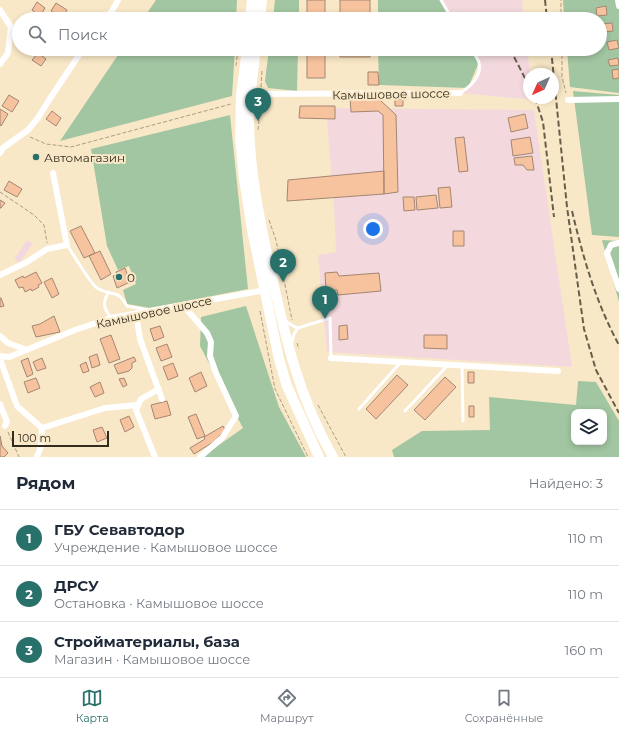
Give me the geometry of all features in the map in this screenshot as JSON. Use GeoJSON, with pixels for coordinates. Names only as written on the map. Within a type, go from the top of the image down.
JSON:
{"type":"FeatureCollection","features":[{"type":"Feature","properties":{"kind":"main road"},"geometry":{"type":"LineString","coordinates":[[251,12],[252,0]]}},
{"type":"Feature","properties":{"kind":"main road"},"geometry":{"type":"LineString","coordinates":[[261,12],[262,0]]}},
{"type":"Feature","properties":{"kind":"main road"},"geometry":{"type":"LineString","coordinates":[[246,56],[241,95],[240,137],[246,193],[252,230],[266,290],[279,359],[287,386],[319,457]]}},
{"type":"Feature","properties":{"kind":"main road"},"geometry":{"type":"LineString","coordinates":[[255,56],[249,124],[253,178],[260,222],[281,318],[294,352],[297,379],[321,436],[333,457]]}},
{"type":"Feature","properties":{"kind":"main road"},"geometry":{"type":"LineString","coordinates":[[321,436],[331,446],[338,457]]}},
{"type":"Feature","properties":{"kind":"street"},"geometry":{"type":"LineString","coordinates":[[111,12],[118,0]]}},
{"type":"Feature","properties":{"kind":"street"},"geometry":{"type":"LineString","coordinates":[[618,0],[619,6]]}},
{"type":"Feature","properties":{"kind":"street"},"geometry":{"type":"LineString","coordinates":[[0,10],[11,26],[8,53],[0,64]]}},
{"type":"Feature","properties":{"kind":"street"},"geometry":{"type":"LineString","coordinates":[[0,153],[3,148],[22,134],[38,118],[78,56]]}},
{"type":"Feature","properties":{"kind":"street","name":"Камышовое шоссе"},"geometry":{"type":"LineString","coordinates":[[251,94],[460,93]]}},
{"type":"Feature","properties":{"kind":"street"},"geometry":{"type":"LineString","coordinates":[[568,100],[619,99]]}},
{"type":"Feature","properties":{"kind":"street"},"geometry":{"type":"LineString","coordinates":[[0,275],[27,262],[48,249],[67,245],[53,173]]}},
{"type":"Feature","properties":{"kind":"street"},"geometry":{"type":"LineString","coordinates":[[619,243],[611,245],[607,253],[619,289]]}},
{"type":"Feature","properties":{"kind":"street","name":"Камышовое шоссе"},"geometry":{"type":"LineString","coordinates":[[0,358],[9,357],[75,330],[111,318],[266,290]]}},
{"type":"Feature","properties":{"kind":"street"},"geometry":{"type":"LineString","coordinates":[[183,305],[207,333],[211,342],[210,356],[216,373],[236,416],[222,438],[201,456]]}},
{"type":"Feature","properties":{"kind":"street"},"geometry":{"type":"LineString","coordinates":[[136,314],[140,339],[162,399]]}},
{"type":"Feature","properties":{"kind":"street"},"geometry":{"type":"LineString","coordinates":[[0,336],[8,343],[27,350]]}},
{"type":"Feature","properties":{"kind":"street"},"geometry":{"type":"LineString","coordinates":[[0,358],[17,406],[42,428]]}},
{"type":"Feature","properties":{"kind":"street"},"geometry":{"type":"LineString","coordinates":[[331,358],[558,371]]}},
{"type":"Feature","properties":{"kind":"street"},"geometry":{"type":"LineString","coordinates":[[155,457],[136,410],[141,398],[159,389]]}},
{"type":"Feature","properties":{"kind":"street"},"geometry":{"type":"LineString","coordinates":[[0,404],[7,422],[5,426]]}},
{"type":"Feature","properties":{"kind":"street"},"geometry":{"type":"LineString","coordinates":[[42,428],[105,408],[138,405]]}},
{"type":"Feature","properties":{"kind":"street"},"geometry":{"type":"LineString","coordinates":[[37,457],[41,446],[42,428]]}},
{"type":"Feature","properties":{"kind":"lane"},"geometry":{"type":"LineString","coordinates":[[441,0],[448,12]]}},
{"type":"Feature","properties":{"kind":"lane"},"geometry":{"type":"LineString","coordinates":[[460,93],[475,81],[479,62],[475,56]]}},
{"type":"Feature","properties":{"kind":"lane"},"geometry":{"type":"LineString","coordinates":[[67,245],[95,288],[108,293],[117,294],[123,299],[127,306],[152,310]]}},
{"type":"Feature","properties":{"kind":"lane"},"geometry":{"type":"LineString","coordinates":[[108,293],[104,299],[104,307],[111,318]]}},
{"type":"Feature","properties":{"kind":"lane"},"geometry":{"type":"LineString","coordinates":[[281,318],[298,328]]}},
{"type":"Feature","properties":{"kind":"lane"},"geometry":{"type":"LineString","coordinates":[[294,352],[294,334],[298,328],[330,318],[331,358]]}},
{"type":"Feature","properties":{"kind":"lane"},"geometry":{"type":"LineString","coordinates":[[358,409],[400,362]]}},
{"type":"Feature","properties":{"kind":"lane"},"geometry":{"type":"LineString","coordinates":[[405,411],[449,364]]}},
{"type":"Feature","properties":{"kind":"lane"},"geometry":{"type":"LineString","coordinates":[[462,365],[463,421]]}},
{"type":"Feature","properties":{"kind":"path"},"geometry":{"type":"LineString","coordinates":[[561,0],[561,12]]}},
{"type":"Feature","properties":{"kind":"path"},"geometry":{"type":"LineString","coordinates":[[562,56],[562,77],[568,100]]}},
{"type":"Feature","properties":{"kind":"path"},"geometry":{"type":"LineString","coordinates":[[258,132],[262,95],[262,70]]}},
{"type":"Feature","properties":{"kind":"path"},"geometry":{"type":"LineString","coordinates":[[22,134],[46,144],[71,147],[232,104]]}},
{"type":"Feature","properties":{"kind":"path"},"geometry":{"type":"LineString","coordinates":[[0,192],[34,215],[44,226],[48,249]]}},
{"type":"Feature","properties":{"kind":"path"},"geometry":{"type":"LineString","coordinates":[[268,218],[276,240],[293,326]]}},
{"type":"Feature","properties":{"kind":"path"},"geometry":{"type":"LineString","coordinates":[[294,334],[294,352]]}},
{"type":"Feature","properties":{"kind":"path"},"geometry":{"type":"LineString","coordinates":[[318,405],[346,457]]}},
{"type":"Feature","properties":{"kind":"path"},"geometry":{"type":"LineString","coordinates":[[292,424],[308,457]]}},
{"type":"Feature","properties":{"kind":"path"},"geometry":{"type":"LineString","coordinates":[[5,426],[19,457]]}},
{"type":"Feature","properties":{"kind":"shaded area"},"geometry":{"type":"Polygon","coordinates":[[[441,0],[522,0],[523,12],[448,12],[441,0]]]}},
{"type":"Feature","properties":{"kind":"shaded area"},"geometry":{"type":"Polygon","coordinates":[[[475,56],[528,56],[529,68],[523,68],[523,99],[460,93],[468,88],[478,72],[479,62],[475,56]]]}},
{"type":"Feature","properties":{"kind":"shaded area"},"geometry":{"type":"Polygon","coordinates":[[[326,108],[534,110],[572,367],[327,352],[318,255],[336,252],[326,108]]]}},
{"type":"Feature","properties":{"kind":"shaded area"},"geometry":{"type":"Polygon","coordinates":[[[27,240],[33,244],[19,263],[14,259],[27,240]]]}},
{"type":"Feature","properties":{"kind":"green space"},"geometry":{"type":"Polygon","coordinates":[[[156,0],[237,0],[236,12],[148,12],[156,0]]]}},
{"type":"Feature","properties":{"kind":"green space"},"geometry":{"type":"Polygon","coordinates":[[[275,0],[299,0],[299,12],[274,12],[275,0]]]}},
{"type":"Feature","properties":{"kind":"green space"},"geometry":{"type":"Polygon","coordinates":[[[378,0],[441,0],[448,12],[378,12],[378,0]]]}},
{"type":"Feature","properties":{"kind":"green space"},"geometry":{"type":"Polygon","coordinates":[[[563,0],[619,0],[619,93],[570,87],[568,56],[607,56],[607,12],[564,12],[563,0]]]}},
{"type":"Feature","properties":{"kind":"green space"},"geometry":{"type":"Polygon","coordinates":[[[117,56],[235,56],[232,96],[60,141],[117,56]]]}},
{"type":"Feature","properties":{"kind":"green space"},"geometry":{"type":"Polygon","coordinates":[[[268,56],[298,56],[297,91],[268,88],[265,81],[268,56]]]}},
{"type":"Feature","properties":{"kind":"green space"},"geometry":{"type":"Polygon","coordinates":[[[378,56],[475,56],[479,62],[468,88],[379,85],[378,56]]]}},
{"type":"Feature","properties":{"kind":"green space"},"geometry":{"type":"Polygon","coordinates":[[[573,91],[619,95],[619,237],[592,235],[573,91]]]}},
{"type":"Feature","properties":{"kind":"green space"},"geometry":{"type":"Polygon","coordinates":[[[230,115],[248,289],[150,308],[127,304],[123,290],[136,284],[129,266],[118,270],[107,246],[91,149],[230,115]]]}},
{"type":"Feature","properties":{"kind":"green space"},"geometry":{"type":"Polygon","coordinates":[[[602,240],[619,241],[619,302],[602,240]]]}},
{"type":"Feature","properties":{"kind":"green space"},"geometry":{"type":"Polygon","coordinates":[[[246,306],[279,407],[306,457],[202,457],[243,428],[200,346],[201,317],[246,306]]]}},
{"type":"Feature","properties":{"kind":"green space"},"geometry":{"type":"Polygon","coordinates":[[[578,381],[596,382],[619,421],[619,457],[394,457],[392,450],[422,431],[490,430],[489,397],[576,405],[578,381]]]}},
{"type":"Feature","properties":{"kind":"building"},"geometry":{"type":"Polygon","coordinates":[[[307,0],[325,0],[325,12],[307,12],[307,0]]]}},
{"type":"Feature","properties":{"kind":"building"},"geometry":{"type":"Polygon","coordinates":[[[340,0],[370,0],[370,12],[340,12],[340,0]]]}},
{"type":"Feature","properties":{"kind":"building"},"geometry":{"type":"Polygon","coordinates":[[[37,2],[45,8],[42,12],[35,12],[32,10],[37,2]]]}},
{"type":"Feature","properties":{"kind":"building"},"geometry":{"type":"Polygon","coordinates":[[[56,3],[67,10],[66,12],[51,11],[56,3]]]}},
{"type":"Feature","properties":{"kind":"building"},"geometry":{"type":"Polygon","coordinates":[[[606,6],[607,12],[596,12],[596,8],[606,6]]]}},
{"type":"Feature","properties":{"kind":"building"},"geometry":{"type":"Polygon","coordinates":[[[612,23],[613,31],[607,32],[607,24],[612,23]]]}},
{"type":"Feature","properties":{"kind":"building"},"geometry":{"type":"Polygon","coordinates":[[[617,40],[619,48],[609,50],[607,42],[617,40]]]}},
{"type":"Feature","properties":{"kind":"building"},"geometry":{"type":"Polygon","coordinates":[[[35,56],[42,56],[46,59],[41,66],[32,60],[35,56]]]}},
{"type":"Feature","properties":{"kind":"building"},"geometry":{"type":"Polygon","coordinates":[[[307,56],[325,56],[325,78],[307,78],[307,56]]]}},
{"type":"Feature","properties":{"kind":"building"},"geometry":{"type":"Polygon","coordinates":[[[340,56],[370,56],[370,57],[340,56]]]}},
{"type":"Feature","properties":{"kind":"building"},"geometry":{"type":"Polygon","coordinates":[[[618,58],[619,65],[610,66],[608,60],[618,58]]]}},
{"type":"Feature","properties":{"kind":"building"},"geometry":{"type":"Polygon","coordinates":[[[619,69],[619,78],[613,79],[612,70],[619,69]]]}},
{"type":"Feature","properties":{"kind":"building"},"geometry":{"type":"Polygon","coordinates":[[[368,72],[378,72],[379,85],[368,85],[368,72]]]}},
{"type":"Feature","properties":{"kind":"building"},"geometry":{"type":"Polygon","coordinates":[[[9,95],[19,101],[12,112],[2,106],[9,95]]]}},
{"type":"Feature","properties":{"kind":"building"},"geometry":{"type":"Polygon","coordinates":[[[350,98],[378,98],[396,115],[398,192],[384,194],[383,115],[378,111],[351,112],[350,98]]]}},
{"type":"Feature","properties":{"kind":"building"},"geometry":{"type":"Polygon","coordinates":[[[395,99],[403,99],[403,106],[395,106],[395,99]]]}},
{"type":"Feature","properties":{"kind":"building"},"geometry":{"type":"Polygon","coordinates":[[[300,106],[335,106],[335,119],[299,118],[300,106]]]}},
{"type":"Feature","properties":{"kind":"building"},"geometry":{"type":"Polygon","coordinates":[[[0,109],[8,114],[1,126],[0,125],[0,109]]]}},
{"type":"Feature","properties":{"kind":"building"},"geometry":{"type":"Polygon","coordinates":[[[52,111],[61,118],[56,126],[46,119],[52,111]]]}},
{"type":"Feature","properties":{"kind":"building"},"geometry":{"type":"Polygon","coordinates":[[[525,114],[528,128],[511,132],[508,118],[525,114]]]}},
{"type":"Feature","properties":{"kind":"building"},"geometry":{"type":"Polygon","coordinates":[[[464,137],[468,171],[459,172],[455,138],[464,137]]]}},
{"type":"Feature","properties":{"kind":"building"},"geometry":{"type":"Polygon","coordinates":[[[530,137],[533,153],[513,156],[511,140],[530,137]]]}},
{"type":"Feature","properties":{"kind":"building"},"geometry":{"type":"Polygon","coordinates":[[[532,156],[534,170],[527,170],[523,165],[515,165],[514,158],[532,156]]]}},
{"type":"Feature","properties":{"kind":"building"},"geometry":{"type":"Polygon","coordinates":[[[384,171],[384,194],[287,201],[288,180],[384,171]]]}},
{"type":"Feature","properties":{"kind":"building"},"geometry":{"type":"Polygon","coordinates":[[[9,181],[22,189],[17,197],[4,190],[9,181]]]}},
{"type":"Feature","properties":{"kind":"building"},"geometry":{"type":"Polygon","coordinates":[[[450,187],[452,207],[440,208],[438,188],[450,187]]]}},
{"type":"Feature","properties":{"kind":"building"},"geometry":{"type":"Polygon","coordinates":[[[436,195],[438,208],[417,210],[416,197],[436,195]]]}},
{"type":"Feature","properties":{"kind":"building"},"geometry":{"type":"Polygon","coordinates":[[[403,197],[414,197],[415,210],[404,211],[403,197]]]}},
{"type":"Feature","properties":{"kind":"building"},"geometry":{"type":"Polygon","coordinates":[[[0,200],[5,203],[1,208],[0,208],[0,200]]]}},
{"type":"Feature","properties":{"kind":"building"},"geometry":{"type":"Polygon","coordinates":[[[81,226],[95,253],[84,258],[70,231],[81,226]]]}},
{"type":"Feature","properties":{"kind":"building"},"geometry":{"type":"Polygon","coordinates":[[[453,231],[464,231],[464,246],[453,246],[453,231]]]}},
{"type":"Feature","properties":{"kind":"building"},"geometry":{"type":"Polygon","coordinates":[[[100,251],[111,274],[101,280],[89,256],[100,251]]]}},
{"type":"Feature","properties":{"kind":"building"},"geometry":{"type":"Polygon","coordinates":[[[125,268],[130,282],[117,288],[113,276],[117,275],[116,272],[125,268]]]}},
{"type":"Feature","properties":{"kind":"building"},"geometry":{"type":"Polygon","coordinates":[[[36,272],[42,283],[38,285],[39,287],[32,291],[31,289],[25,292],[23,287],[19,288],[15,280],[23,276],[24,278],[36,272]]]}},
{"type":"Feature","properties":{"kind":"building"},"geometry":{"type":"Polygon","coordinates":[[[337,272],[339,276],[379,273],[381,291],[338,295],[337,290],[326,291],[325,273],[337,272]]]}},
{"type":"Feature","properties":{"kind":"building"},"geometry":{"type":"Polygon","coordinates":[[[52,278],[59,294],[52,298],[44,282],[52,278]]]}},
{"type":"Feature","properties":{"kind":"building"},"geometry":{"type":"Polygon","coordinates":[[[0,298],[4,306],[0,307],[0,298]]]}},
{"type":"Feature","properties":{"kind":"building"},"geometry":{"type":"Polygon","coordinates":[[[54,316],[60,332],[36,337],[32,326],[40,324],[54,316]]]}},
{"type":"Feature","properties":{"kind":"building"},"geometry":{"type":"Polygon","coordinates":[[[347,325],[348,339],[339,340],[339,326],[347,325]]]}},
{"type":"Feature","properties":{"kind":"building"},"geometry":{"type":"Polygon","coordinates":[[[160,326],[164,337],[154,341],[150,329],[160,326]]]}},
{"type":"Feature","properties":{"kind":"building"},"geometry":{"type":"Polygon","coordinates":[[[111,335],[120,359],[109,363],[100,339],[111,335]]]}},
{"type":"Feature","properties":{"kind":"building"},"geometry":{"type":"Polygon","coordinates":[[[424,335],[447,335],[447,349],[424,348],[424,335]]]}},
{"type":"Feature","properties":{"kind":"building"},"geometry":{"type":"Polygon","coordinates":[[[167,344],[172,357],[161,361],[156,348],[167,344]]]}},
{"type":"Feature","properties":{"kind":"building"},"geometry":{"type":"Polygon","coordinates":[[[97,354],[100,365],[92,368],[89,357],[97,354]]]}},
{"type":"Feature","properties":{"kind":"building"},"geometry":{"type":"Polygon","coordinates":[[[134,357],[136,361],[132,363],[132,368],[129,371],[118,374],[114,365],[134,357]]]}},
{"type":"Feature","properties":{"kind":"building"},"geometry":{"type":"Polygon","coordinates":[[[28,358],[33,374],[27,377],[21,361],[28,358]]]}},
{"type":"Feature","properties":{"kind":"building"},"geometry":{"type":"Polygon","coordinates":[[[42,358],[46,368],[37,371],[33,362],[42,358]]]}},
{"type":"Feature","properties":{"kind":"building"},"geometry":{"type":"Polygon","coordinates":[[[86,362],[89,371],[83,373],[80,365],[86,362]]]}},
{"type":"Feature","properties":{"kind":"building"},"geometry":{"type":"Polygon","coordinates":[[[173,363],[178,376],[168,380],[163,367],[173,363]]]}},
{"type":"Feature","properties":{"kind":"building"},"geometry":{"type":"Polygon","coordinates":[[[201,372],[207,386],[195,392],[189,378],[201,372]]]}},
{"type":"Feature","properties":{"kind":"building"},"geometry":{"type":"Polygon","coordinates":[[[468,372],[474,372],[474,383],[468,383],[468,372]]]}},
{"type":"Feature","properties":{"kind":"building"},"geometry":{"type":"Polygon","coordinates":[[[397,375],[408,385],[376,419],[366,409],[397,375]]]}},
{"type":"Feature","properties":{"kind":"building"},"geometry":{"type":"Polygon","coordinates":[[[445,377],[456,387],[425,420],[414,410],[445,377]]]}},
{"type":"Feature","properties":{"kind":"building"},"geometry":{"type":"Polygon","coordinates":[[[36,378],[40,388],[28,393],[24,382],[36,378]]]}},
{"type":"Feature","properties":{"kind":"building"},"geometry":{"type":"Polygon","coordinates":[[[124,378],[127,385],[123,387],[119,379],[124,378]]]}},
{"type":"Feature","properties":{"kind":"building"},"geometry":{"type":"Polygon","coordinates":[[[100,382],[104,393],[95,397],[90,387],[100,382]]]}},
{"type":"Feature","properties":{"kind":"building"},"geometry":{"type":"Polygon","coordinates":[[[167,401],[171,415],[155,419],[151,405],[167,401]]]}},
{"type":"Feature","properties":{"kind":"building"},"geometry":{"type":"Polygon","coordinates":[[[469,406],[474,406],[474,417],[469,417],[469,406]]]}},
{"type":"Feature","properties":{"kind":"building"},"geometry":{"type":"Polygon","coordinates":[[[196,414],[205,436],[197,439],[188,417],[196,414]]]}},
{"type":"Feature","properties":{"kind":"building"},"geometry":{"type":"Polygon","coordinates":[[[129,416],[134,427],[125,432],[120,420],[129,416]]]}},
{"type":"Feature","properties":{"kind":"building"},"geometry":{"type":"Polygon","coordinates":[[[223,426],[225,430],[215,441],[194,454],[190,448],[205,439],[204,437],[223,426]]]}},
{"type":"Feature","properties":{"kind":"building"},"geometry":{"type":"Polygon","coordinates":[[[102,427],[107,438],[97,442],[93,430],[102,427]]]}},
{"type":"Feature","properties":{"kind":"building"},"geometry":{"type":"Polygon","coordinates":[[[0,436],[2,446],[8,453],[4,457],[0,457],[0,436]]]}},
{"type":"Feature","properties":{"kind":"railway"},"geometry":{"type":"LineString","coordinates":[[545,0],[546,12]]}},
{"type":"Feature","properties":{"kind":"railway"},"geometry":{"type":"LineString","coordinates":[[514,56],[523,74]]}},
{"type":"Feature","properties":{"kind":"railway"},"geometry":{"type":"LineString","coordinates":[[552,56],[567,207],[584,329],[596,370],[619,413]]}},
{"type":"Feature","properties":{"kind":"railway"},"geometry":{"type":"LineString","coordinates":[[537,104],[543,122],[554,217]]}},
{"type":"Feature","properties":{"kind":"railway"},"geometry":{"type":"LineString","coordinates":[[572,211],[591,280],[619,345]]}},
{"type":"Feature","properties":{"kind":"place","name":"Стройматериалы, база"},"geometry":{"type":"Point","coordinates":[258,121]}},
{"type":"Feature","properties":{"kind":"place","name":"Автомагазин"},"geometry":{"type":"Point","coordinates":[36,157]}},
{"type":"Feature","properties":{"kind":"place","name":"0"},"geometry":{"type":"Point","coordinates":[119,277]}},
{"type":"Feature","properties":{"kind":"place","name":"ДРСУ"},"geometry":{"type":"Point","coordinates":[283,282]}},
{"type":"Feature","properties":{"kind":"place","name":"ГБУ Севавтодор"},"geometry":{"type":"Point","coordinates":[325,319]}}]}
